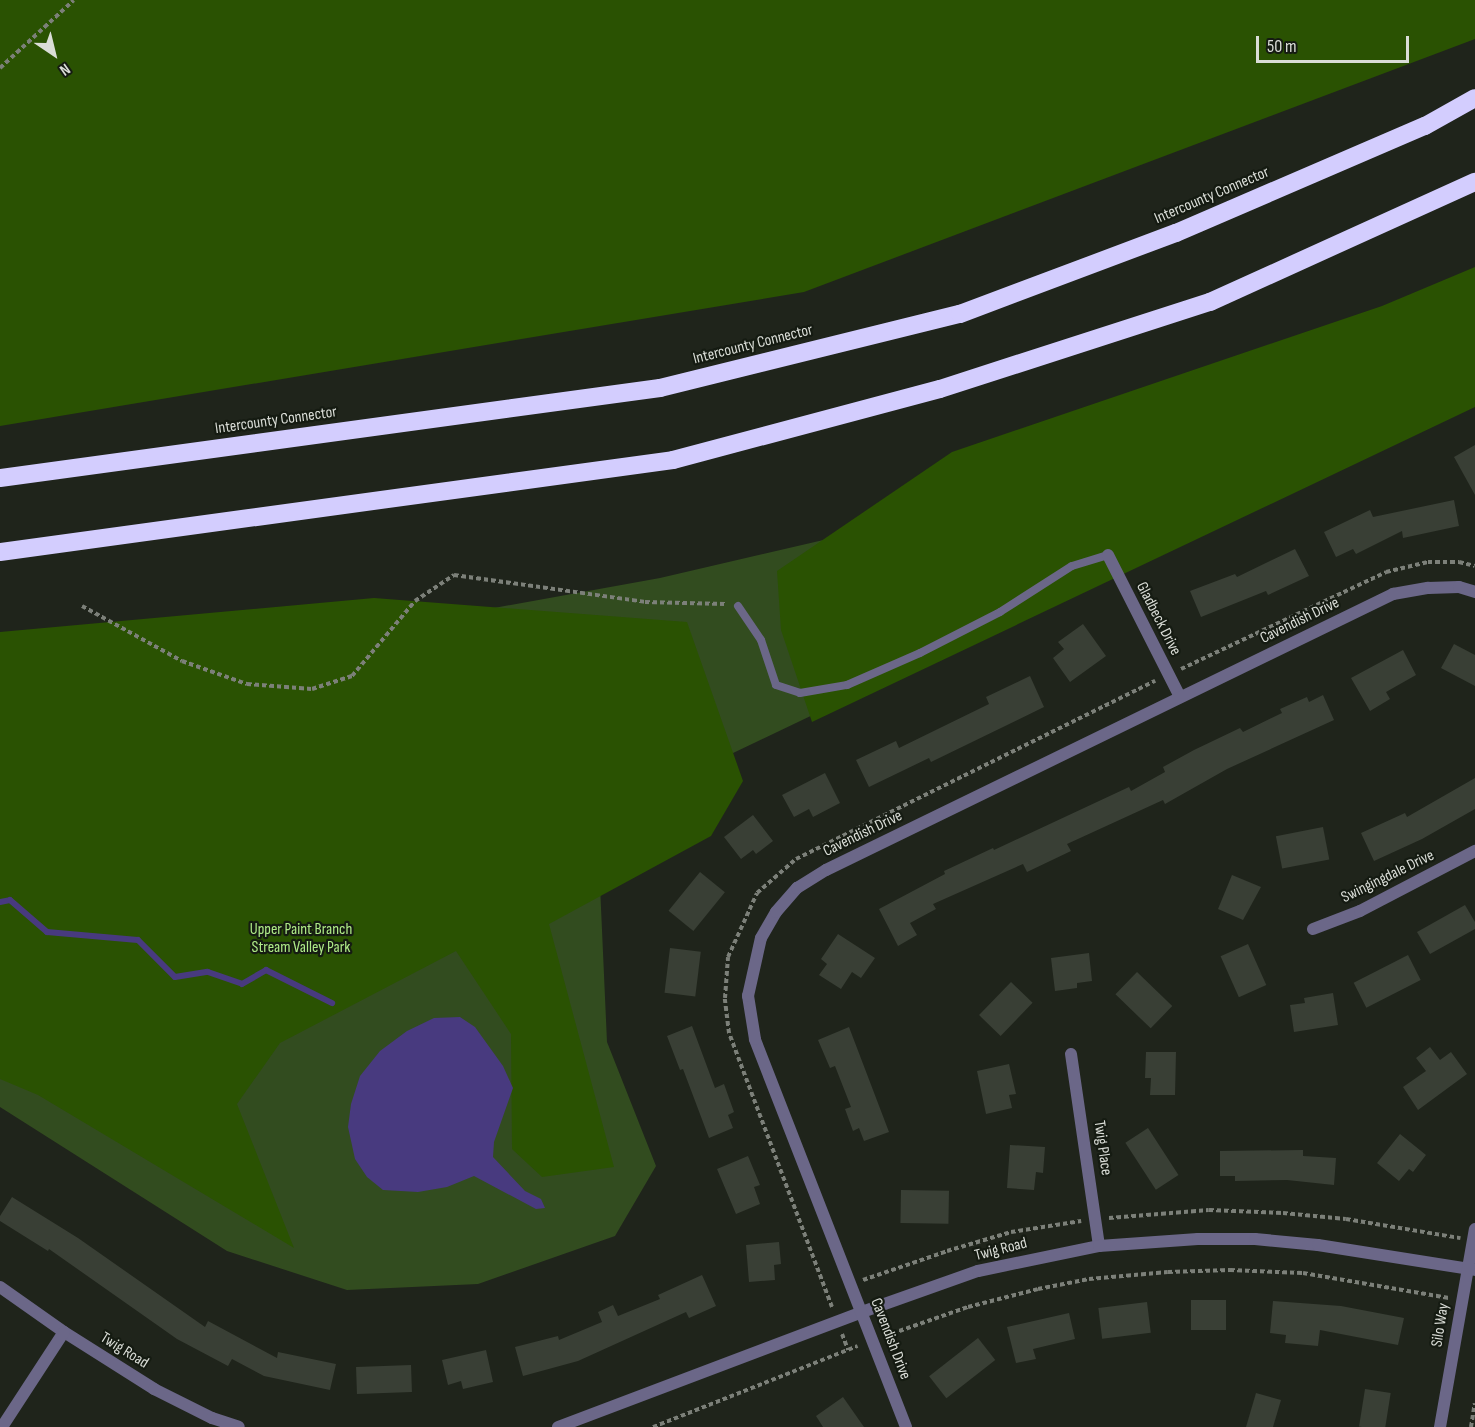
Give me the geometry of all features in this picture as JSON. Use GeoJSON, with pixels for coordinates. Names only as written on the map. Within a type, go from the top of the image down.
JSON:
{"type":"FeatureCollection","features":[{"type":"Feature","properties":{"kind":"highway","name":"Intercounty Connector"},"geometry":{"type":"LineString","coordinates":[[0,478],[660,388],[960,314],[1176,233],[1425,126],[1475,98]]}},
{"type":"Feature","properties":{"kind":"highway"},"geometry":{"type":"LineString","coordinates":[[0,552],[673,460],[940,390],[1210,302],[1475,182]]}},
{"type":"Feature","properties":{"kind":"street","name":"Gladbeck Drive"},"geometry":{"type":"LineString","coordinates":[[1108,555],[1180,697]]}},
{"type":"Feature","properties":{"kind":"street","name":"Cavendish Drive"},"geometry":{"type":"LineString","coordinates":[[906,1427],[755,1039],[748,996],[761,938],[776,912],[797,888],[826,870],[1393,594],[1428,588],[1459,587],[1475,592]]}},
{"type":"Feature","properties":{"kind":"street","name":"Swingingdale Drive"},"geometry":{"type":"LineString","coordinates":[[1313,929],[1360,911],[1475,851]]}},
{"type":"Feature","properties":{"kind":"street","name":"Twig Place"},"geometry":{"type":"LineString","coordinates":[[1071,1054],[1100,1246]]}},
{"type":"Feature","properties":{"kind":"street","name":"Silo Way"},"geometry":{"type":"LineString","coordinates":[[1440,1427],[1462,1300],[1471,1270],[1475,1229]]}},
{"type":"Feature","properties":{"kind":"street","name":"Twig Road"},"geometry":{"type":"LineString","coordinates":[[558,1427],[862,1312],[978,1271],[1100,1246],[1188,1240],[1255,1239],[1318,1245],[1471,1270]]}},
{"type":"Feature","properties":{"kind":"street","name":"Twig Road"},"geometry":{"type":"LineString","coordinates":[[0,1287],[64,1332],[154,1389],[213,1418],[239,1427]]}},
{"type":"Feature","properties":{"kind":"street"},"geometry":{"type":"LineString","coordinates":[[2,1427],[64,1332]]}},
{"type":"Feature","properties":{"kind":"lane"},"geometry":{"type":"LineString","coordinates":[[738,606],[761,640],[776,685],[800,693],[847,685],[920,653],[1000,612],[1072,566],[1108,555]]}},
{"type":"Feature","properties":{"kind":"path"},"geometry":{"type":"LineString","coordinates":[[0,68],[74,0]]}},
{"type":"Feature","properties":{"kind":"path"},"geometry":{"type":"LineString","coordinates":[[848,1350],[729,1033],[725,998],[728,957],[757,893],[796,860],[847,832],[1168,675],[1386,572],[1428,562],[1459,562],[1475,566]]}},
{"type":"Feature","properties":{"kind":"path"},"geometry":{"type":"LineString","coordinates":[[82,606],[183,661],[246,684],[312,689],[352,676],[415,601],[454,574],[645,602],[714,602],[738,606]]}},
{"type":"Feature","properties":{"kind":"path"},"geometry":{"type":"LineString","coordinates":[[653,1427],[873,1340],[968,1307],[1038,1289],[1089,1280],[1168,1272],[1230,1269],[1303,1273],[1462,1300]]}},
{"type":"Feature","properties":{"kind":"path"},"geometry":{"type":"LineString","coordinates":[[1471,1427],[1475,1403]]}},
{"type":"Feature","properties":{"kind":"green space"},"geometry":{"type":"Polygon","coordinates":[[[0,0],[1475,0],[1475,39],[804,292],[0,426],[0,0]]]}},
{"type":"Feature","properties":{"kind":"green space"},"geometry":{"type":"Polygon","coordinates":[[[1475,267],[1475,407],[812,722],[781,630],[777,571],[952,452],[1382,306],[1475,267]]]}},
{"type":"Feature","properties":{"kind":"green space","name":"Upper Paint Branch Stream Valley Park"},"geometry":{"type":"Polygon","coordinates":[[[845,535],[1095,580],[597,818],[607,1042],[656,1166],[615,1236],[478,1284],[347,1290],[227,1251],[0,1107],[0,667],[483,610],[660,578],[845,535]]]}},
{"type":"Feature","properties":{"kind":"green space"},"geometry":{"type":"Polygon","coordinates":[[[374,598],[687,622],[743,781],[711,836],[549,924],[614,1167],[542,1177],[512,1149],[511,1034],[456,951],[280,1043],[237,1104],[294,1248],[38,1095],[0,1079],[0,632],[374,598]]]}},
{"type":"Feature","properties":{"kind":"shaded area"},"geometry":{"type":"Polygon","coordinates":[[[460,1017],[475,1027],[503,1066],[513,1088],[494,1142],[493,1157],[525,1191],[541,1199],[545,1208],[536,1209],[474,1176],[447,1187],[418,1192],[383,1190],[367,1177],[355,1159],[348,1127],[351,1104],[360,1076],[380,1051],[407,1031],[434,1018],[460,1017]]]}},
{"type":"Feature","properties":{"kind":"building"},"geometry":{"type":"Polygon","coordinates":[[[1475,445],[1475,495],[1454,457],[1475,445]]]}},
{"type":"Feature","properties":{"kind":"building"},"geometry":{"type":"Polygon","coordinates":[[[1454,500],[1459,526],[1403,538],[1402,531],[1356,554],[1353,549],[1336,557],[1324,532],[1370,510],[1373,517],[1454,500]]]}},
{"type":"Feature","properties":{"kind":"building"},"geometry":{"type":"Polygon","coordinates":[[[1295,549],[1309,576],[1268,595],[1266,591],[1201,617],[1190,591],[1235,574],[1237,577],[1295,549]]]}},
{"type":"Feature","properties":{"kind":"building"},"geometry":{"type":"Polygon","coordinates":[[[1083,624],[1106,656],[1070,682],[1053,658],[1064,649],[1058,642],[1083,624]]]}},
{"type":"Feature","properties":{"kind":"building"},"geometry":{"type":"Polygon","coordinates":[[[1454,644],[1475,655],[1475,686],[1441,668],[1454,644]]]}},
{"type":"Feature","properties":{"kind":"building"},"geometry":{"type":"Polygon","coordinates":[[[1403,650],[1416,675],[1386,692],[1390,699],[1370,711],[1351,678],[1403,650]]]}},
{"type":"Feature","properties":{"kind":"building"},"geometry":{"type":"Polygon","coordinates":[[[1030,676],[1044,707],[931,762],[929,758],[869,787],[856,760],[896,741],[899,748],[989,704],[986,697],[1030,676]]]}},
{"type":"Feature","properties":{"kind":"building"},"geometry":{"type":"Polygon","coordinates":[[[1323,695],[1334,720],[1227,769],[1165,804],[1163,800],[1067,844],[1071,851],[1027,872],[1023,864],[933,904],[936,909],[910,923],[917,935],[898,946],[879,909],[945,874],[944,871],[993,848],[994,850],[1129,787],[1131,791],[1165,772],[1163,767],[1194,750],[1240,728],[1243,732],[1282,713],[1280,709],[1307,697],[1309,702],[1323,695]]]}},
{"type":"Feature","properties":{"kind":"building"},"geometry":{"type":"Polygon","coordinates":[[[825,773],[840,803],[813,817],[809,809],[794,817],[782,795],[825,773]]]}},
{"type":"Feature","properties":{"kind":"building"},"geometry":{"type":"Polygon","coordinates":[[[1475,778],[1475,809],[1422,839],[1374,861],[1361,833],[1405,813],[1407,817],[1475,778]]]}},
{"type":"Feature","properties":{"kind":"building"},"geometry":{"type":"Polygon","coordinates":[[[753,815],[773,841],[756,854],[753,850],[741,859],[724,837],[753,815]]]}},
{"type":"Feature","properties":{"kind":"building"},"geometry":{"type":"Polygon","coordinates":[[[1323,827],[1329,859],[1282,869],[1276,836],[1323,827]]]}},
{"type":"Feature","properties":{"kind":"building"},"geometry":{"type":"Polygon","coordinates":[[[700,872],[725,892],[693,931],[669,911],[700,872]]]}},
{"type":"Feature","properties":{"kind":"building"},"geometry":{"type":"Polygon","coordinates":[[[1232,875],[1261,887],[1243,920],[1218,909],[1232,875]]]}},
{"type":"Feature","properties":{"kind":"building"},"geometry":{"type":"Polygon","coordinates":[[[1465,905],[1475,922],[1475,929],[1430,954],[1417,932],[1465,905]]]}},
{"type":"Feature","properties":{"kind":"building"},"geometry":{"type":"Polygon","coordinates":[[[838,934],[875,958],[861,978],[852,972],[841,989],[819,975],[827,964],[821,959],[838,934]]]}},
{"type":"Feature","properties":{"kind":"building"},"geometry":{"type":"Polygon","coordinates":[[[1248,944],[1266,985],[1239,997],[1221,956],[1248,944]]]}},
{"type":"Feature","properties":{"kind":"building"},"geometry":{"type":"Polygon","coordinates":[[[670,948],[701,952],[695,996],[665,993],[670,948]]]}},
{"type":"Feature","properties":{"kind":"building"},"geometry":{"type":"Polygon","coordinates":[[[1089,953],[1092,981],[1077,983],[1077,988],[1055,991],[1051,958],[1089,953]]]}},
{"type":"Feature","properties":{"kind":"building"},"geometry":{"type":"Polygon","coordinates":[[[1408,955],[1421,980],[1366,1008],[1354,983],[1408,955]]]}},
{"type":"Feature","properties":{"kind":"building"},"geometry":{"type":"Polygon","coordinates":[[[1137,972],[1172,1006],[1151,1028],[1115,994],[1137,972]]]}},
{"type":"Feature","properties":{"kind":"building"},"geometry":{"type":"Polygon","coordinates":[[[1011,982],[1033,1003],[1001,1036],[979,1015],[1011,982]]]}},
{"type":"Feature","properties":{"kind":"building"},"geometry":{"type":"Polygon","coordinates":[[[1333,993],[1338,1025],[1294,1032],[1290,1005],[1305,1003],[1304,998],[1333,993]]]}},
{"type":"Feature","properties":{"kind":"building"},"geometry":{"type":"Polygon","coordinates":[[[692,1026],[715,1088],[724,1084],[734,1112],[728,1115],[733,1128],[709,1138],[683,1069],[680,1070],[667,1036],[692,1026]]]}},
{"type":"Feature","properties":{"kind":"building"},"geometry":{"type":"Polygon","coordinates":[[[849,1027],[889,1132],[864,1141],[859,1128],[853,1131],[845,1109],[851,1107],[835,1066],[830,1068],[818,1040],[849,1027]]]}},
{"type":"Feature","properties":{"kind":"building"},"geometry":{"type":"Polygon","coordinates":[[[1430,1047],[1440,1060],[1451,1052],[1467,1074],[1418,1110],[1403,1087],[1426,1071],[1416,1058],[1430,1047]]]}},
{"type":"Feature","properties":{"kind":"building"},"geometry":{"type":"Polygon","coordinates":[[[1146,1052],[1176,1052],[1175,1095],[1150,1095],[1151,1078],[1145,1078],[1146,1052]]]}},
{"type":"Feature","properties":{"kind":"building"},"geometry":{"type":"Polygon","coordinates":[[[1009,1064],[1016,1094],[1009,1095],[1012,1108],[986,1114],[977,1071],[1009,1064]]]}},
{"type":"Feature","properties":{"kind":"building"},"geometry":{"type":"Polygon","coordinates":[[[1148,1128],[1178,1175],[1156,1190],[1125,1143],[1148,1128]]]}},
{"type":"Feature","properties":{"kind":"building"},"geometry":{"type":"Polygon","coordinates":[[[1400,1134],[1426,1155],[1413,1172],[1409,1169],[1399,1181],[1377,1163],[1400,1134]]]}},
{"type":"Feature","properties":{"kind":"building"},"geometry":{"type":"Polygon","coordinates":[[[1010,1145],[1045,1147],[1043,1173],[1036,1172],[1034,1190],[1007,1188],[1010,1145]]]}},
{"type":"Feature","properties":{"kind":"building"},"geometry":{"type":"Polygon","coordinates":[[[1303,1150],[1303,1156],[1336,1158],[1334,1185],[1287,1180],[1235,1181],[1235,1176],[1220,1176],[1220,1151],[1303,1150]]]}},
{"type":"Feature","properties":{"kind":"building"},"geometry":{"type":"Polygon","coordinates":[[[748,1156],[760,1185],[754,1187],[760,1204],[736,1214],[717,1169],[748,1156]]]}},
{"type":"Feature","properties":{"kind":"building"},"geometry":{"type":"Polygon","coordinates":[[[901,1190],[949,1191],[948,1224],[900,1223],[901,1190]]]}},
{"type":"Feature","properties":{"kind":"building"},"geometry":{"type":"Polygon","coordinates":[[[12,1197],[78,1238],[205,1327],[208,1321],[277,1358],[278,1352],[336,1364],[330,1390],[264,1376],[232,1359],[228,1366],[177,1339],[49,1249],[48,1251],[0,1221],[0,1216],[12,1197]]]}},
{"type":"Feature","properties":{"kind":"building"},"geometry":{"type":"Polygon","coordinates":[[[779,1242],[781,1264],[774,1265],[775,1280],[749,1282],[746,1245],[779,1242]]]}},
{"type":"Feature","properties":{"kind":"building"},"geometry":{"type":"Polygon","coordinates":[[[702,1275],[716,1306],[689,1318],[686,1312],[578,1361],[523,1376],[515,1347],[558,1336],[559,1340],[602,1322],[598,1312],[613,1305],[618,1316],[660,1299],[658,1295],[702,1275]]]}},
{"type":"Feature","properties":{"kind":"building"},"geometry":{"type":"Polygon","coordinates":[[[1191,1300],[1226,1300],[1226,1330],[1191,1330],[1191,1300]]]}},
{"type":"Feature","properties":{"kind":"building"},"geometry":{"type":"Polygon","coordinates":[[[1273,1301],[1341,1306],[1404,1318],[1398,1345],[1320,1330],[1318,1346],[1285,1343],[1286,1335],[1270,1333],[1273,1301]]]}},
{"type":"Feature","properties":{"kind":"building"},"geometry":{"type":"Polygon","coordinates":[[[1147,1302],[1151,1333],[1102,1339],[1098,1308],[1147,1302]]]}},
{"type":"Feature","properties":{"kind":"building"},"geometry":{"type":"Polygon","coordinates":[[[1069,1313],[1075,1339],[1033,1349],[1036,1359],[1016,1363],[1007,1327],[1069,1313]]]}},
{"type":"Feature","properties":{"kind":"building"},"geometry":{"type":"Polygon","coordinates":[[[978,1338],[995,1360],[946,1398],[929,1376],[978,1338]]]}},
{"type":"Feature","properties":{"kind":"building"},"geometry":{"type":"Polygon","coordinates":[[[486,1350],[493,1382],[463,1389],[461,1381],[448,1385],[442,1360],[486,1350]]]}},
{"type":"Feature","properties":{"kind":"building"},"geometry":{"type":"Polygon","coordinates":[[[411,1365],[412,1392],[357,1394],[356,1367],[411,1365]]]}},
{"type":"Feature","properties":{"kind":"building"},"geometry":{"type":"Polygon","coordinates":[[[1365,1389],[1391,1393],[1385,1427],[1359,1427],[1365,1389]]]}},
{"type":"Feature","properties":{"kind":"building"},"geometry":{"type":"Polygon","coordinates":[[[1256,1393],[1281,1400],[1273,1427],[1246,1427],[1256,1393]]]}},
{"type":"Feature","properties":{"kind":"building"},"geometry":{"type":"Polygon","coordinates":[[[843,1397],[864,1427],[823,1427],[816,1416],[843,1397]]]}},
{"type":"Feature","properties":{"kind":"waterway"},"geometry":{"type":"LineString","coordinates":[[0,902],[10,900],[47,932],[138,940],[175,977],[208,972],[242,984],[266,970],[332,1003]]}}]}
